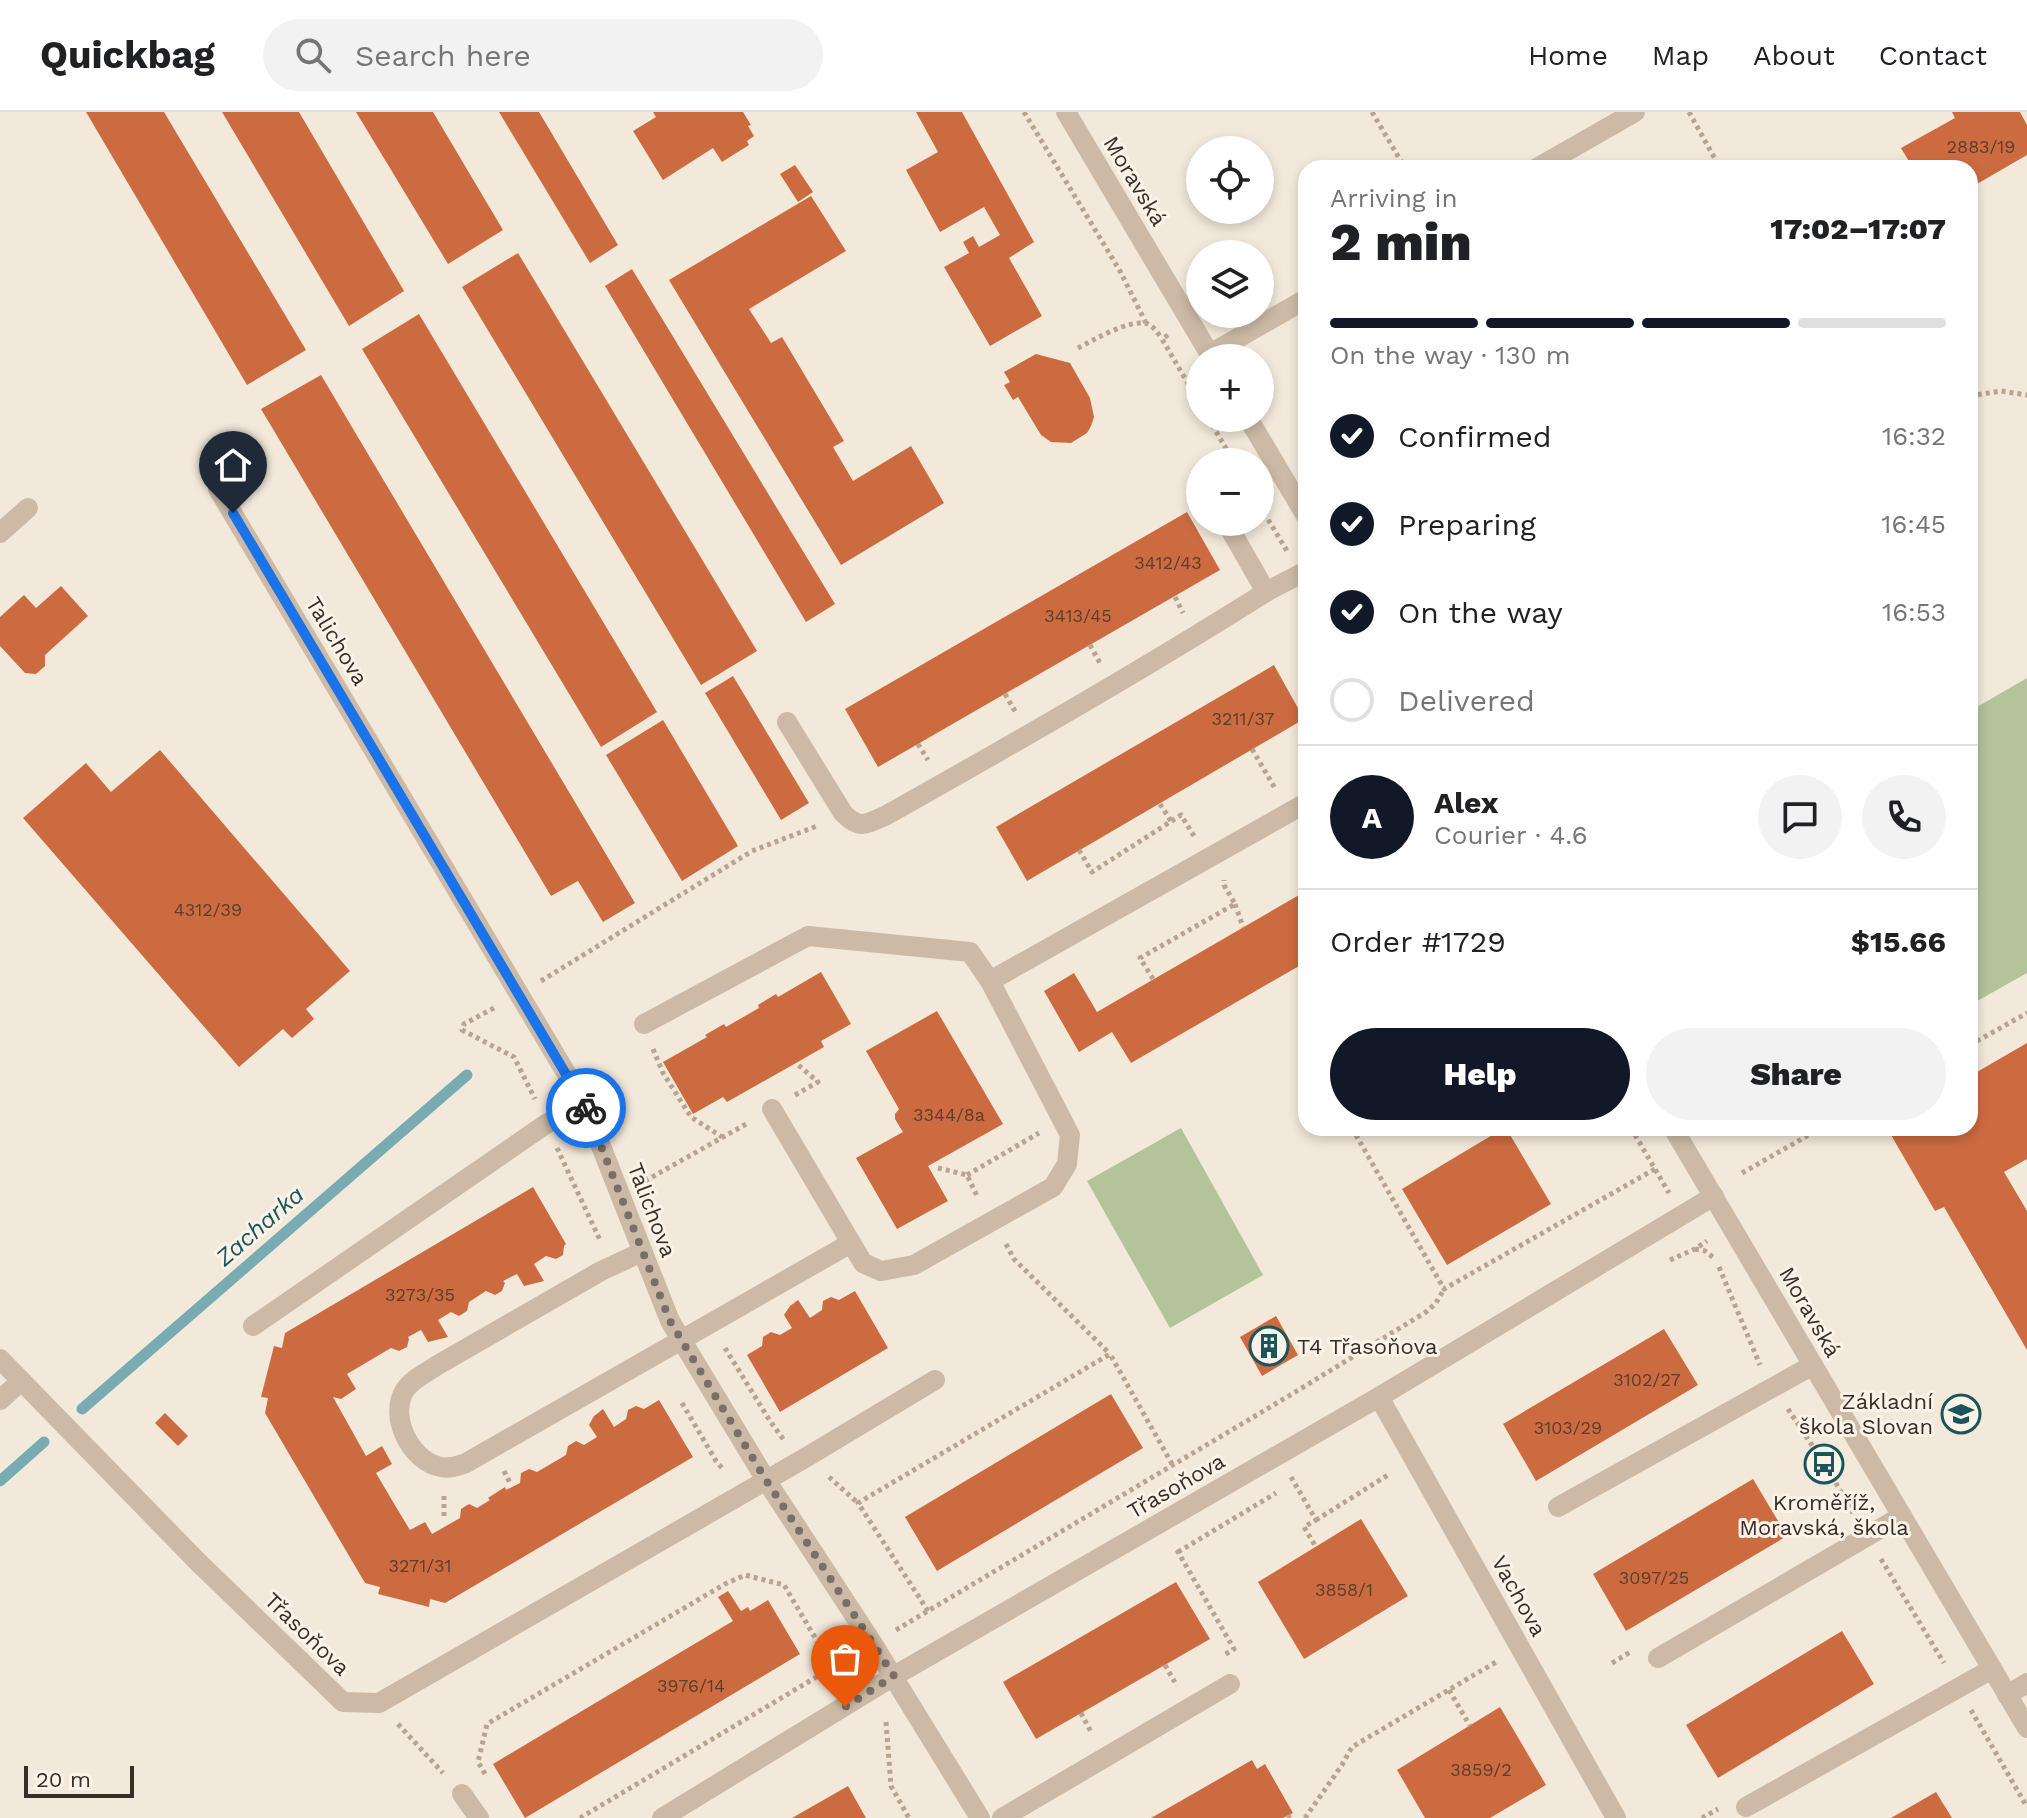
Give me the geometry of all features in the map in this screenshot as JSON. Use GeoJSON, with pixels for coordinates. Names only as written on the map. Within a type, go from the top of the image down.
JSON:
{"type":"FeatureCollection","features":[{"type":"Feature","properties":{"kind":"street","name":"Moravská"},"geometry":{"type":"LineString","coordinates":[[1066,112],[1204,344]]}},
{"type":"Feature","properties":{"kind":"street"},"geometry":{"type":"LineString","coordinates":[[1551,160],[1635,112]]}},
{"type":"Feature","properties":{"kind":"street"},"geometry":{"type":"LineString","coordinates":[[1231,344],[1298,304]]}},
{"type":"Feature","properties":{"kind":"street"},"geometry":{"type":"LineString","coordinates":[[1256,432],[1298,502]]}},
{"type":"Feature","properties":{"kind":"street","name":"Talichova"},"geometry":{"type":"LineString","coordinates":[[218,489],[584,1103],[670,1321],[766,1480],[894,1676],[980,1818]]}},
{"type":"Feature","properties":{"kind":"street"},"geometry":{"type":"LineString","coordinates":[[0,533],[28,508]]}},
{"type":"Feature","properties":{"kind":"street"},"geometry":{"type":"LineString","coordinates":[[1234,536],[1266,592]]}},
{"type":"Feature","properties":{"kind":"street"},"geometry":{"type":"LineString","coordinates":[[787,722],[843,813],[852,823],[865,824],[885,816],[1298,575]]}},
{"type":"Feature","properties":{"kind":"street"},"geometry":{"type":"LineString","coordinates":[[990,981],[1298,808]]}},
{"type":"Feature","properties":{"kind":"street"},"geometry":{"type":"LineString","coordinates":[[647,1022],[808,936],[970,952],[990,981],[1070,1135],[1067,1164],[1053,1187],[914,1265],[881,1271],[863,1263],[772,1109]]}},
{"type":"Feature","properties":{"kind":"street"},"geometry":{"type":"LineString","coordinates":[[253,1326],[546,1124],[584,1103]]}},
{"type":"Feature","properties":{"kind":"street","name":"Moravská"},"geometry":{"type":"LineString","coordinates":[[1678,1136],[2027,1728]]}},
{"type":"Feature","properties":{"kind":"street","name":"Třasoňova"},"geometry":{"type":"LineString","coordinates":[[662,1818],[894,1676],[1379,1397],[1714,1196]]}},
{"type":"Feature","properties":{"kind":"street"},"geometry":{"type":"LineString","coordinates":[[642,1252],[463,1350],[414,1381],[405,1390],[400,1402],[400,1417],[404,1433],[423,1460],[439,1467],[453,1468],[466,1463],[851,1243]]}},
{"type":"Feature","properties":{"kind":"street","name":"Třasoňova"},"geometry":{"type":"LineString","coordinates":[[0,1359],[198,1562],[343,1702],[379,1703]]}},
{"type":"Feature","properties":{"kind":"street"},"geometry":{"type":"LineString","coordinates":[[1558,1507],[1813,1365]]}},
{"type":"Feature","properties":{"kind":"street"},"geometry":{"type":"LineString","coordinates":[[379,1703],[935,1380]]}},
{"type":"Feature","properties":{"kind":"street"},"geometry":{"type":"LineString","coordinates":[[0,1400],[21,1381]]}},
{"type":"Feature","properties":{"kind":"street","name":"Vachova"},"geometry":{"type":"LineString","coordinates":[[1379,1397],[1616,1818]]}},
{"type":"Feature","properties":{"kind":"street"},"geometry":{"type":"LineString","coordinates":[[1658,1658],[1902,1516]]}},
{"type":"Feature","properties":{"kind":"street"},"geometry":{"type":"LineString","coordinates":[[1746,1807],[1992,1669]]}},
{"type":"Feature","properties":{"kind":"street"},"geometry":{"type":"LineString","coordinates":[[2007,1695],[2027,1683]]}},
{"type":"Feature","properties":{"kind":"street"},"geometry":{"type":"LineString","coordinates":[[1002,1818],[1230,1684]]}},
{"type":"Feature","properties":{"kind":"street"},"geometry":{"type":"LineString","coordinates":[[462,1794],[479,1818]]}},
{"type":"Feature","properties":{"kind":"path"},"geometry":{"type":"LineString","coordinates":[[1024,112],[1120,271],[1146,323],[1162,339]]}},
{"type":"Feature","properties":{"kind":"path"},"geometry":{"type":"LineString","coordinates":[[1372,112],[1400,160]]}},
{"type":"Feature","properties":{"kind":"path"},"geometry":{"type":"LineString","coordinates":[[1689,112],[1716,160]]}},
{"type":"Feature","properties":{"kind":"path"},"geometry":{"type":"LineString","coordinates":[[1078,348],[1122,327],[1146,323]]}},
{"type":"Feature","properties":{"kind":"path"},"geometry":{"type":"LineString","coordinates":[[1978,395],[2001,391],[2027,395]]}},
{"type":"Feature","properties":{"kind":"path"},"geometry":{"type":"LineString","coordinates":[[1274,527],[1298,564]]}},
{"type":"Feature","properties":{"kind":"path"},"geometry":{"type":"LineString","coordinates":[[1252,749],[1281,800]]}},
{"type":"Feature","properties":{"kind":"path"},"geometry":{"type":"LineString","coordinates":[[1160,804],[1171,821]]}},
{"type":"Feature","properties":{"kind":"path"},"geometry":{"type":"LineString","coordinates":[[612,1266],[514,1057],[462,1030],[464,1024],[520,995],[752,851],[843,813]]}},
{"type":"Feature","properties":{"kind":"path"},"geometry":{"type":"LineString","coordinates":[[1079,850],[1092,872],[1181,815],[1199,843]]}},
{"type":"Feature","properties":{"kind":"path"},"geometry":{"type":"LineString","coordinates":[[1225,876],[1224,885],[1243,927]]}},
{"type":"Feature","properties":{"kind":"path"},"geometry":{"type":"LineString","coordinates":[[1153,979],[1140,958],[1235,904]]}},
{"type":"Feature","properties":{"kind":"path"},"geometry":{"type":"LineString","coordinates":[[1978,1041],[2027,1013]]}},
{"type":"Feature","properties":{"kind":"path"},"geometry":{"type":"LineString","coordinates":[[647,1022],[649,1039],[663,1073],[691,1117],[722,1137]]}},
{"type":"Feature","properties":{"kind":"path"},"geometry":{"type":"LineString","coordinates":[[620,1194],[818,1082],[796,1063]]}},
{"type":"Feature","properties":{"kind":"path"},"geometry":{"type":"LineString","coordinates":[[938,1168],[967,1175],[1063,1120]]}},
{"type":"Feature","properties":{"kind":"path"},"geometry":{"type":"LineString","coordinates":[[1357,1136],[1444,1289]]}},
{"type":"Feature","properties":{"kind":"path"},"geometry":{"type":"LineString","coordinates":[[1636,1136],[1669,1193],[1695,1249],[1714,1257],[1751,1346],[1773,1387],[1829,1471],[2027,1807]]}},
{"type":"Feature","properties":{"kind":"path"},"geometry":{"type":"LineString","coordinates":[[1742,1173],[1807,1136]]}},
{"type":"Feature","properties":{"kind":"path"},"geometry":{"type":"LineString","coordinates":[[873,1644],[1426,1312],[1444,1289],[1655,1169]]}},
{"type":"Feature","properties":{"kind":"path"},"geometry":{"type":"LineString","coordinates":[[967,1175],[1014,1259],[1110,1354],[1172,1464]]}},
{"type":"Feature","properties":{"kind":"path"},"geometry":{"type":"LineString","coordinates":[[710,1323],[789,1447],[858,1503],[928,1611]]}},
{"type":"Feature","properties":{"kind":"path"},"geometry":{"type":"LineString","coordinates":[[858,1503],[1110,1354]]}},
{"type":"Feature","properties":{"kind":"path"},"geometry":{"type":"LineString","coordinates":[[1278,1455],[1316,1520]]}},
{"type":"Feature","properties":{"kind":"path"},"geometry":{"type":"LineString","coordinates":[[1316,1547],[1304,1527],[1389,1476],[1382,1464]]}},
{"type":"Feature","properties":{"kind":"path"},"geometry":{"type":"LineString","coordinates":[[1161,1523],[1234,1649],[1222,1656]]}},
{"type":"Feature","properties":{"kind":"path"},"geometry":{"type":"LineString","coordinates":[[491,1784],[478,1762],[487,1724],[745,1575],[784,1585],[833,1668]]}},
{"type":"Feature","properties":{"kind":"path"},"geometry":{"type":"LineString","coordinates":[[580,1818],[851,1656],[886,1719],[891,1786],[909,1818]]}},
{"type":"Feature","properties":{"kind":"path"},"geometry":{"type":"LineString","coordinates":[[1305,1818],[1352,1747],[1502,1659]]}},
{"type":"Feature","properties":{"kind":"path"},"geometry":{"type":"LineString","coordinates":[[1163,1692],[1187,1677]]}},
{"type":"Feature","properties":{"kind":"path"},"geometry":{"type":"LineString","coordinates":[[1449,1690],[1470,1726]]}},
{"type":"Feature","properties":{"kind":"path"},"geometry":{"type":"LineString","coordinates":[[379,1703],[462,1794]]}},
{"type":"Feature","properties":{"kind":"path"},"geometry":{"type":"LineString","coordinates":[[1092,1733],[1102,1728]]}},
{"type":"Feature","properties":{"kind":"green space"},"geometry":{"type":"Polygon","coordinates":[[[2027,678],[2027,973],[1978,1001],[1978,706],[2027,678]]]}},
{"type":"Feature","properties":{"kind":"green space"},"geometry":{"type":"Polygon","coordinates":[[[1181,1128],[1263,1275],[1170,1328],[1087,1181],[1181,1128]]]}},
{"type":"Feature","properties":{"kind":"building"},"geometry":{"type":"Polygon","coordinates":[[[86,112],[164,112],[306,350],[247,385],[86,112]]]}},
{"type":"Feature","properties":{"kind":"building"},"geometry":{"type":"Polygon","coordinates":[[[222,112],[299,112],[404,291],[349,326],[222,112]]]}},
{"type":"Feature","properties":{"kind":"building"},"geometry":{"type":"Polygon","coordinates":[[[356,112],[433,112],[503,230],[448,264],[356,112]]]}},
{"type":"Feature","properties":{"kind":"building"},"geometry":{"type":"Polygon","coordinates":[[[499,112],[539,112],[618,245],[590,263],[499,112]]]}},
{"type":"Feature","properties":{"kind":"building"},"geometry":{"type":"Polygon","coordinates":[[[653,112],[743,112],[754,136],[747,141],[749,145],[722,162],[713,148],[663,180],[633,131],[656,117],[653,112]]]}},
{"type":"Feature","properties":{"kind":"building"},"geometry":{"type":"Polygon","coordinates":[[[916,112],[962,112],[1034,242],[1009,258],[1042,316],[990,346],[944,267],[969,253],[963,242],[973,236],[979,247],[1000,235],[984,207],[940,232],[906,170],[938,152],[916,112]]]}},
{"type":"Feature","properties":{"kind":"building"},"geometry":{"type":"Polygon","coordinates":[[[1952,112],[2020,112],[2027,125],[2027,155],[1978,183],[1978,160],[1908,160],[1901,148],[1955,118],[1952,112]]]}},
{"type":"Feature","properties":{"kind":"building"},"geometry":{"type":"Polygon","coordinates":[[[795,165],[813,192],[798,202],[780,174],[795,165]]]}},
{"type":"Feature","properties":{"kind":"building"},"geometry":{"type":"Polygon","coordinates":[[[811,196],[846,251],[749,309],[771,343],[782,337],[844,441],[833,447],[853,481],[911,446],[944,503],[841,565],[669,280],[811,196]]]}},
{"type":"Feature","properties":{"kind":"building"},"geometry":{"type":"Polygon","coordinates":[[[518,253],[757,651],[701,685],[462,287],[518,253]]]}},
{"type":"Feature","properties":{"kind":"building"},"geometry":{"type":"Polygon","coordinates":[[[632,269],[835,604],[806,622],[605,286],[632,269]]]}},
{"type":"Feature","properties":{"kind":"building"},"geometry":{"type":"Polygon","coordinates":[[[419,314],[657,712],[601,747],[362,349],[419,314]]]}},
{"type":"Feature","properties":{"kind":"building"},"geometry":{"type":"Polygon","coordinates":[[[1036,354],[1070,363],[1090,398],[1094,417],[1091,426],[1087,433],[1071,443],[1051,442],[1041,435],[1018,397],[1013,400],[1004,385],[1010,382],[1004,372],[1036,354]]]}},
{"type":"Feature","properties":{"kind":"building"},"geometry":{"type":"Polygon","coordinates":[[[321,375],[635,903],[603,922],[578,881],[551,896],[261,409],[321,375]]]}},
{"type":"Feature","properties":{"kind":"building"},"geometry":{"type":"Polygon","coordinates":[[[1186,513],[1186,536],[1201,536],[1220,570],[878,767],[845,709],[1186,513]]]}},
{"type":"Feature","properties":{"kind":"building"},"geometry":{"type":"Polygon","coordinates":[[[61,586],[88,616],[45,655],[45,666],[36,674],[25,673],[0,646],[0,617],[24,595],[36,608],[61,586]]]}},
{"type":"Feature","properties":{"kind":"building"},"geometry":{"type":"Polygon","coordinates":[[[1274,665],[1298,708],[1298,723],[1027,881],[996,827],[1274,665]]]}},
{"type":"Feature","properties":{"kind":"building"},"geometry":{"type":"Polygon","coordinates":[[[733,676],[809,803],[781,820],[705,693],[733,676]]]}},
{"type":"Feature","properties":{"kind":"building"},"geometry":{"type":"Polygon","coordinates":[[[663,720],[738,846],[682,881],[606,755],[663,720]]]}},
{"type":"Feature","properties":{"kind":"building"},"geometry":{"type":"Polygon","coordinates":[[[160,750],[350,971],[306,1009],[314,1019],[292,1038],[283,1029],[239,1067],[23,818],[86,763],[111,792],[160,750]]]}},
{"type":"Feature","properties":{"kind":"building"},"geometry":{"type":"Polygon","coordinates":[[[1298,896],[1298,967],[1131,1063],[1112,1032],[1079,1052],[1044,991],[1074,973],[1097,1012],[1298,896]]]}},
{"type":"Feature","properties":{"kind":"building"},"geometry":{"type":"Polygon","coordinates":[[[821,972],[851,1024],[821,1041],[824,1047],[796,1063],[727,1102],[723,1097],[693,1114],[663,1062],[724,1024],[726,1027],[759,1008],[758,1005],[776,994],[778,997],[821,972]]]}},
{"type":"Feature","properties":{"kind":"building"},"geometry":{"type":"Polygon","coordinates":[[[937,1011],[1003,1124],[928,1166],[948,1201],[897,1229],[856,1158],[903,1132],[895,1119],[899,1109],[866,1051],[937,1011]]]}},
{"type":"Feature","properties":{"kind":"building"},"geometry":{"type":"Polygon","coordinates":[[[2027,1043],[2027,1159],[2004,1172],[2027,1211],[2027,1350],[1944,1207],[1935,1211],[1892,1136],[1978,1136],[1978,1071],[2027,1043]]]}},
{"type":"Feature","properties":{"kind":"building"},"geometry":{"type":"Polygon","coordinates":[[[1491,1136],[1511,1136],[1551,1204],[1447,1265],[1402,1189],[1491,1136]]]}},
{"type":"Feature","properties":{"kind":"building"},"geometry":{"type":"Polygon","coordinates":[[[533,1187],[566,1244],[563,1255],[556,1259],[546,1256],[534,1264],[544,1281],[524,1286],[517,1274],[503,1281],[502,1291],[495,1295],[486,1291],[469,1302],[467,1311],[459,1316],[451,1312],[438,1320],[448,1337],[428,1342],[421,1330],[408,1337],[407,1347],[399,1351],[391,1348],[347,1374],[356,1389],[341,1399],[333,1397],[366,1456],[382,1446],[392,1464],[376,1473],[399,1512],[410,1530],[425,1522],[432,1534],[460,1518],[461,1509],[469,1504],[477,1508],[505,1487],[506,1490],[520,1483],[521,1473],[529,1469],[537,1472],[566,1455],[568,1446],[576,1441],[584,1445],[597,1437],[589,1425],[603,1409],[614,1427],[626,1419],[628,1410],[636,1406],[644,1409],[659,1400],[693,1457],[445,1603],[430,1599],[429,1607],[378,1594],[380,1587],[365,1583],[265,1413],[268,1398],[261,1397],[274,1346],[282,1348],[285,1333],[533,1187]]]}},
{"type":"Feature","properties":{"kind":"building"},"geometry":{"type":"Polygon","coordinates":[[[855,1291],[888,1348],[780,1412],[747,1355],[762,1346],[763,1337],[771,1332],[780,1335],[792,1328],[784,1315],[798,1300],[810,1318],[822,1310],[823,1301],[831,1297],[839,1300],[855,1291]]]}},
{"type":"Feature","properties":{"kind":"building","name":"T4 Třasoňova"},"geometry":{"type":"Polygon","coordinates":[[[1276,1316],[1298,1355],[1262,1376],[1240,1337],[1276,1316]]]}},
{"type":"Feature","properties":{"kind":"building"},"geometry":{"type":"Polygon","coordinates":[[[1664,1329],[1698,1385],[1536,1481],[1503,1424],[1664,1329]]]}},
{"type":"Feature","properties":{"kind":"building"},"geometry":{"type":"Polygon","coordinates":[[[1111,1394],[1143,1448],[937,1571],[905,1517],[1111,1394]]]}},
{"type":"Feature","properties":{"kind":"building"},"geometry":{"type":"Polygon","coordinates":[[[165,1413],[188,1436],[178,1446],[155,1423],[165,1413]]]}},
{"type":"Feature","properties":{"kind":"building"},"geometry":{"type":"Polygon","coordinates":[[[1753,1479],[1787,1536],[1626,1631],[1593,1574],[1753,1479]]]}},
{"type":"Feature","properties":{"kind":"building"},"geometry":{"type":"Polygon","coordinates":[[[1361,1519],[1408,1596],[1304,1659],[1258,1582],[1361,1519]]]}},
{"type":"Feature","properties":{"kind":"building"},"geometry":{"type":"Polygon","coordinates":[[[1176,1582],[1210,1639],[1036,1739],[1003,1682],[1176,1582]]]}},
{"type":"Feature","properties":{"kind":"building"},"geometry":{"type":"Polygon","coordinates":[[[728,1591],[741,1611],[748,1607],[750,1611],[768,1600],[800,1654],[525,1818],[493,1764],[733,1621],[718,1597],[728,1591]]]}},
{"type":"Feature","properties":{"kind":"building"},"geometry":{"type":"Polygon","coordinates":[[[1842,1631],[1874,1684],[1718,1778],[1686,1725],[1842,1631]]]}},
{"type":"Feature","properties":{"kind":"building"},"geometry":{"type":"Polygon","coordinates":[[[1500,1707],[1546,1785],[1490,1818],[1425,1818],[1397,1770],[1500,1707]]]}},
{"type":"Feature","properties":{"kind":"building"},"geometry":{"type":"Polygon","coordinates":[[[1252,1760],[1257,1769],[1265,1764],[1293,1813],[1283,1818],[1151,1818],[1252,1760]]]}},
{"type":"Feature","properties":{"kind":"building"},"geometry":{"type":"Polygon","coordinates":[[[848,1786],[866,1818],[792,1818],[848,1786]]]}},
{"type":"Feature","properties":{"kind":"building"},"geometry":{"type":"Polygon","coordinates":[[[1936,1792],[1952,1818],[1891,1818],[1936,1792]]]}},
{"type":"Feature","properties":{"kind":"waterway","name":"Zacharka"},"geometry":{"type":"LineString","coordinates":[[82,1409],[467,1075]]}},
{"type":"Feature","properties":{"kind":"waterway","name":"Zacharka"},"geometry":{"type":"LineString","coordinates":[[0,1481],[44,1442]]}},
{"type":"Feature","properties":{"kind":"way so far"},"geometry":{"type":"LineString","coordinates":[[586,1108],[670,1321],[766,1480],[894,1676],[845,1707]]}},
{"type":"Feature","properties":{"kind":"place","name":"T4 Třasoňova"},"geometry":{"type":"Point","coordinates":[1269,1346]}},
{"type":"Feature","properties":{"kind":"place","name":"Základní škola Slovan"},"geometry":{"type":"Point","coordinates":[1961,1414]}},
{"type":"Feature","properties":{"kind":"place","name":"Kroměříž, Moravská, škola"},"geometry":{"type":"Point","coordinates":[1824,1464]}},
{"type":"Feature","properties":{"kind":"route"},"geometry":{"type":"LineString","coordinates":[[233,513],[586,1108]]}}]}
